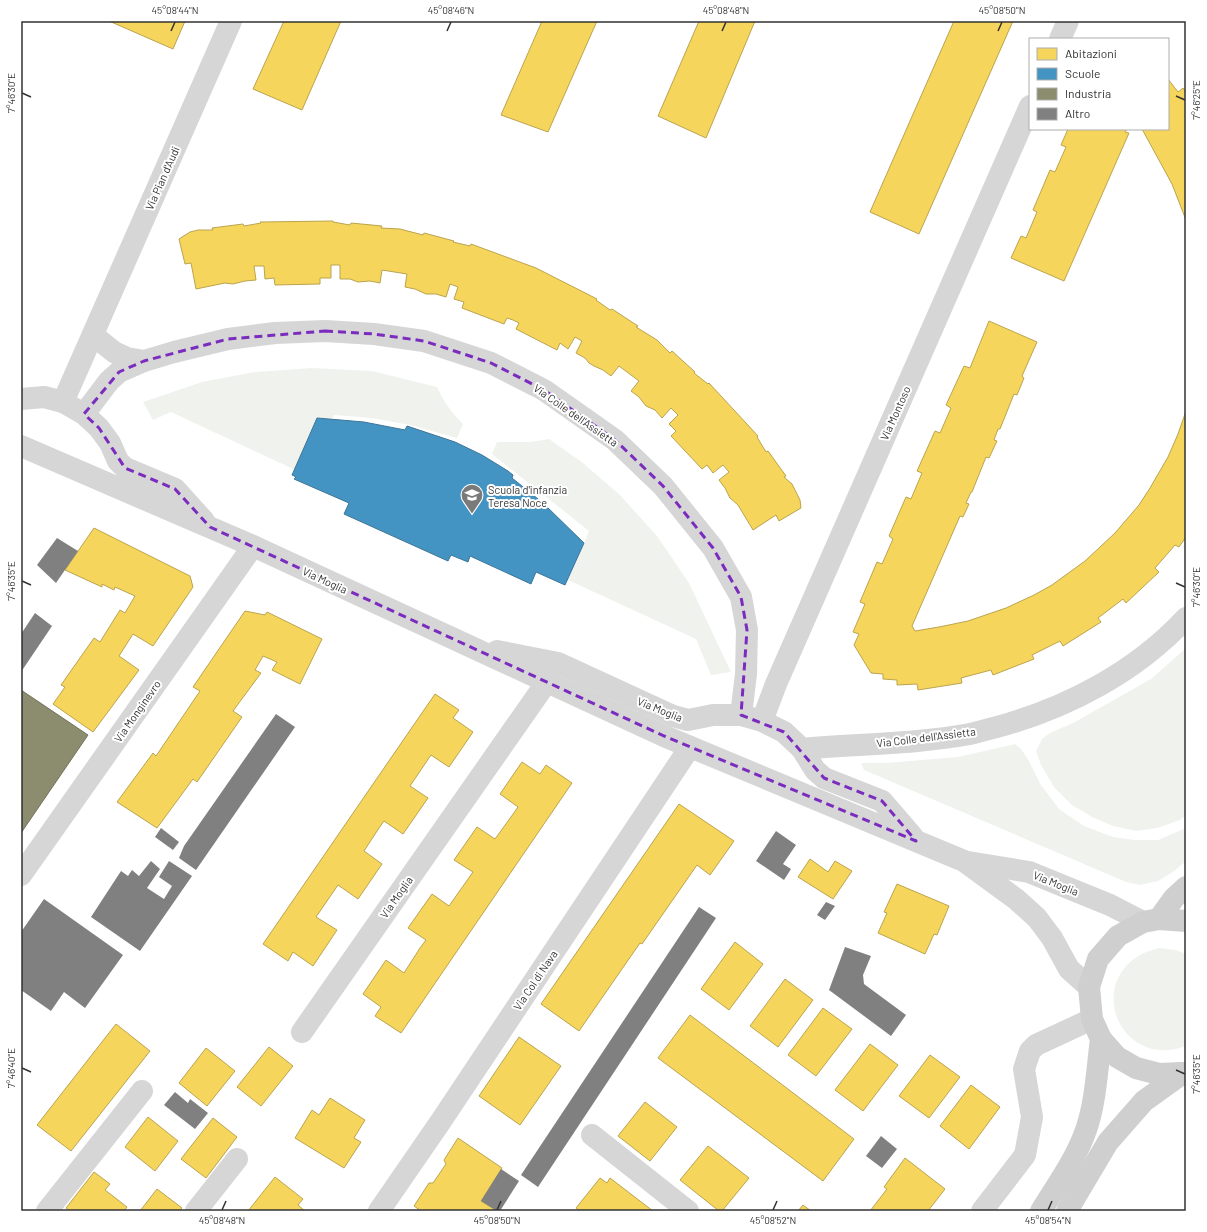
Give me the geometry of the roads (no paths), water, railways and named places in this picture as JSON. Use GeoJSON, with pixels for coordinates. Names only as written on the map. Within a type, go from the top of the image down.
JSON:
{"type":"FeatureCollection","features":[{"type":"Feature","properties":{"kind":"main road"},"geometry":{"type":"LineString","coordinates":[[1184,1073],[1159,1074],[1136,1068],[1117,1057],[1101,1039],[1092,1019],[1089,988],[1098,959],[1118,936],[1151,920],[1186,887]]}},
{"type":"Feature","properties":{"kind":"main road"},"geometry":{"type":"LineString","coordinates":[[1151,920],[1186,921]]}},
{"type":"Feature","properties":{"kind":"main road"},"geometry":{"type":"LineString","coordinates":[[1041,1211],[1077,1151],[1086,1130],[1094,1095],[1101,1039]]}},
{"type":"Feature","properties":{"kind":"main road"},"geometry":{"type":"LineString","coordinates":[[1068,1211],[1108,1142],[1144,1101],[1184,1073]]}},
{"type":"Feature","properties":{"kind":"street","name":"Via Pian d'Audi"},"geometry":{"type":"LineString","coordinates":[[63,402],[231,21]]}},
{"type":"Feature","properties":{"kind":"street"},"geometry":{"type":"LineString","coordinates":[[1060,38],[1068,21]]}},
{"type":"Feature","properties":{"kind":"street","name":"Via Montoso"},"geometry":{"type":"LineString","coordinates":[[762,721],[776,684],[1029,108]]}},
{"type":"Feature","properties":{"kind":"street","name":"Via Colle dell'Assietta"},"geometry":{"type":"LineString","coordinates":[[84,414],[109,381],[119,372],[144,361],[228,339],[274,333],[325,332],[367,334],[424,341],[491,364],[544,390],[615,440],[663,486],[713,548],[741,597],[748,630],[746,674],[741,715]]}},
{"type":"Feature","properties":{"kind":"street"},"geometry":{"type":"LineString","coordinates":[[93,335],[114,352],[127,358],[144,361]]}},
{"type":"Feature","properties":{"kind":"street","name":"Via Moglia"},"geometry":{"type":"LineString","coordinates":[[21,399],[44,397],[63,402],[84,414],[99,428],[110,443],[118,461],[125,468],[174,489],[210,527]]}},
{"type":"Feature","properties":{"kind":"street","name":"Via Moglia"},"geometry":{"type":"LineString","coordinates":[[21,446],[253,546],[546,683],[690,748],[964,861],[1029,872],[1151,920]]}},
{"type":"Feature","properties":{"kind":"street","name":"Via Monginevro"},"geometry":{"type":"LineString","coordinates":[[21,875],[253,546]]}},
{"type":"Feature","properties":{"kind":"street","name":"Via Colle dell'Assietta"},"geometry":{"type":"LineString","coordinates":[[802,749],[963,735],[1020,721],[1067,703],[1110,680],[1144,656],[1176,629],[1186,618]]}},
{"type":"Feature","properties":{"kind":"street","name":"Via Moglia"},"geometry":{"type":"LineString","coordinates":[[462,644],[558,663],[673,716],[688,720],[713,715],[741,715],[762,721],[784,732],[802,749],[815,770],[824,778],[882,802],[916,841]]}},
{"type":"Feature","properties":{"kind":"street","name":"Via Moglia"},"geometry":{"type":"LineString","coordinates":[[302,1032],[546,683]]}},
{"type":"Feature","properties":{"kind":"street","name":"Via Col di Nava"},"geometry":{"type":"LineString","coordinates":[[379,1211],[450,1108],[690,748]]}},
{"type":"Feature","properties":{"kind":"street","name":"Via Moglia"},"geometry":{"type":"LineString","coordinates":[[964,861],[1016,899],[1037,918],[1052,938],[1069,969],[1089,988]]}},
{"type":"Feature","properties":{"kind":"street"},"geometry":{"type":"LineString","coordinates":[[982,1211],[1025,1155],[1032,1117],[1024,1070],[1030,1051],[1036,1045],[1092,1019]]}},
{"type":"Feature","properties":{"kind":"street"},"geometry":{"type":"LineString","coordinates":[[47,1211],[142,1091]]}},
{"type":"Feature","properties":{"kind":"street"},"geometry":{"type":"LineString","coordinates":[[592,1135],[688,1211]]}},
{"type":"Feature","properties":{"kind":"street"},"geometry":{"type":"LineString","coordinates":[[196,1211],[237,1159]]}},
{"type":"Feature","properties":{"kind":"place","name":"Scuola d'infanzia Teresa Noce"},"geometry":{"type":"Point","coordinates":[472,514]}}]}
